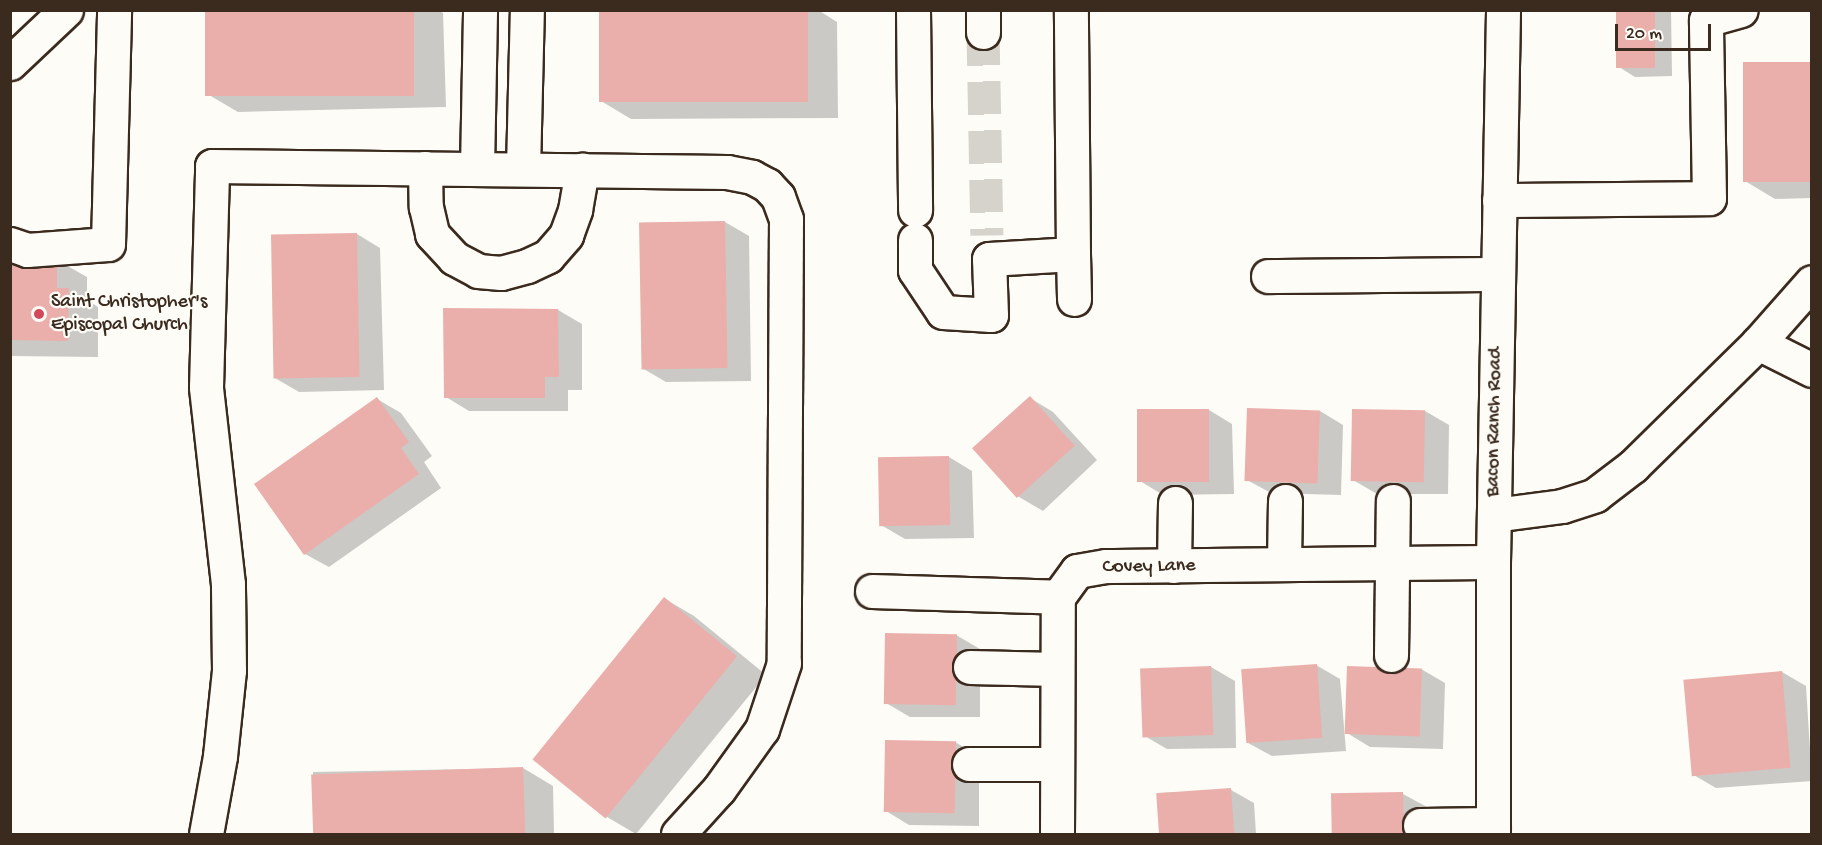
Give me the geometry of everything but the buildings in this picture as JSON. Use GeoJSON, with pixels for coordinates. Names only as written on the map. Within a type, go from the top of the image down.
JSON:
{"type":"FeatureCollection","features":[{"type":"Feature","properties":{"kind":"street"},"geometry":{"type":"LineString","coordinates":[[10,63],[66,10]]}},
{"type":"Feature","properties":{"kind":"street"},"geometry":{"type":"LineString","coordinates":[[10,244],[27,250],[108,244],[114,10]]}},
{"type":"Feature","properties":{"kind":"street"},"geometry":{"type":"LineString","coordinates":[[477,169],[480,10]]}},
{"type":"Feature","properties":{"kind":"street"},"geometry":{"type":"LineString","coordinates":[[523,169],[527,10]]}},
{"type":"Feature","properties":{"kind":"street"},"geometry":{"type":"LineString","coordinates":[[912,10],[915,270],[943,312],[991,315],[988,247],[1073,254]]}},
{"type":"Feature","properties":{"kind":"street"},"geometry":{"type":"LineString","coordinates":[[1071,10],[1074,298]]}},
{"type":"Feature","properties":{"kind":"street","name":"Bacon Ranch Road"},"geometry":{"type":"LineString","coordinates":[[1493,829],[1493,562],[1503,10]]}},
{"type":"Feature","properties":{"kind":"street"},"geometry":{"type":"LineString","coordinates":[[1499,200],[1710,198],[1706,20],[1741,10]]}},
{"type":"Feature","properties":{"kind":"street"},"geometry":{"type":"LineString","coordinates":[[206,834],[220,756],[229,670],[228,584],[206,387],[212,166],[727,172],[752,177],[767,184],[778,197],[786,219],[784,663],[762,729],[719,789],[678,834]]}},
{"type":"Feature","properties":{"kind":"street"},"geometry":{"type":"LineString","coordinates":[[425,168],[426,207],[432,234],[454,258],[477,271],[501,273],[548,256],[566,235],[575,210],[582,170]]}},
{"type":"Feature","properties":{"kind":"street"},"geometry":{"type":"LineString","coordinates":[[1268,276],[1498,274]]}},
{"type":"Feature","properties":{"kind":"street"},"geometry":{"type":"LineString","coordinates":[[1494,515],[1562,506],[1595,495],[1633,466],[1758,343],[1812,282]]}},
{"type":"Feature","properties":{"kind":"street"},"geometry":{"type":"LineString","coordinates":[[1758,343],[1812,370]]}},
{"type":"Feature","properties":{"kind":"street"},"geometry":{"type":"LineString","coordinates":[[1284,564],[1285,501]]}},
{"type":"Feature","properties":{"kind":"street"},"geometry":{"type":"LineString","coordinates":[[1391,655],[1393,501]]}},
{"type":"Feature","properties":{"kind":"street"},"geometry":{"type":"LineString","coordinates":[[1174,566],[1175,503]]}},
{"type":"Feature","properties":{"kind":"street","name":"Covey Lane"},"geometry":{"type":"LineString","coordinates":[[1058,597],[1077,571],[1174,566],[1493,562]]}},
{"type":"Feature","properties":{"kind":"street"},"geometry":{"type":"LineString","coordinates":[[872,591],[1058,597],[1057,834]]}},
{"type":"Feature","properties":{"kind":"street"},"geometry":{"type":"LineString","coordinates":[[970,667],[1057,669]]}},
{"type":"Feature","properties":{"kind":"street"},"geometry":{"type":"LineString","coordinates":[[969,764],[1057,764]]}},
{"type":"Feature","properties":{"kind":"street"},"geometry":{"type":"LineString","coordinates":[[1420,825],[1493,829]]}},
{"type":"Feature","properties":{"kind":"tunnel"},"geometry":{"type":"LineString","coordinates":[[983,32],[987,235]]}},
{"type":"Feature","properties":{"kind":"place","name":"Saint Christopher's Episcopal Church"},"geometry":{"type":"Point","coordinates":[39,314]}}]}
